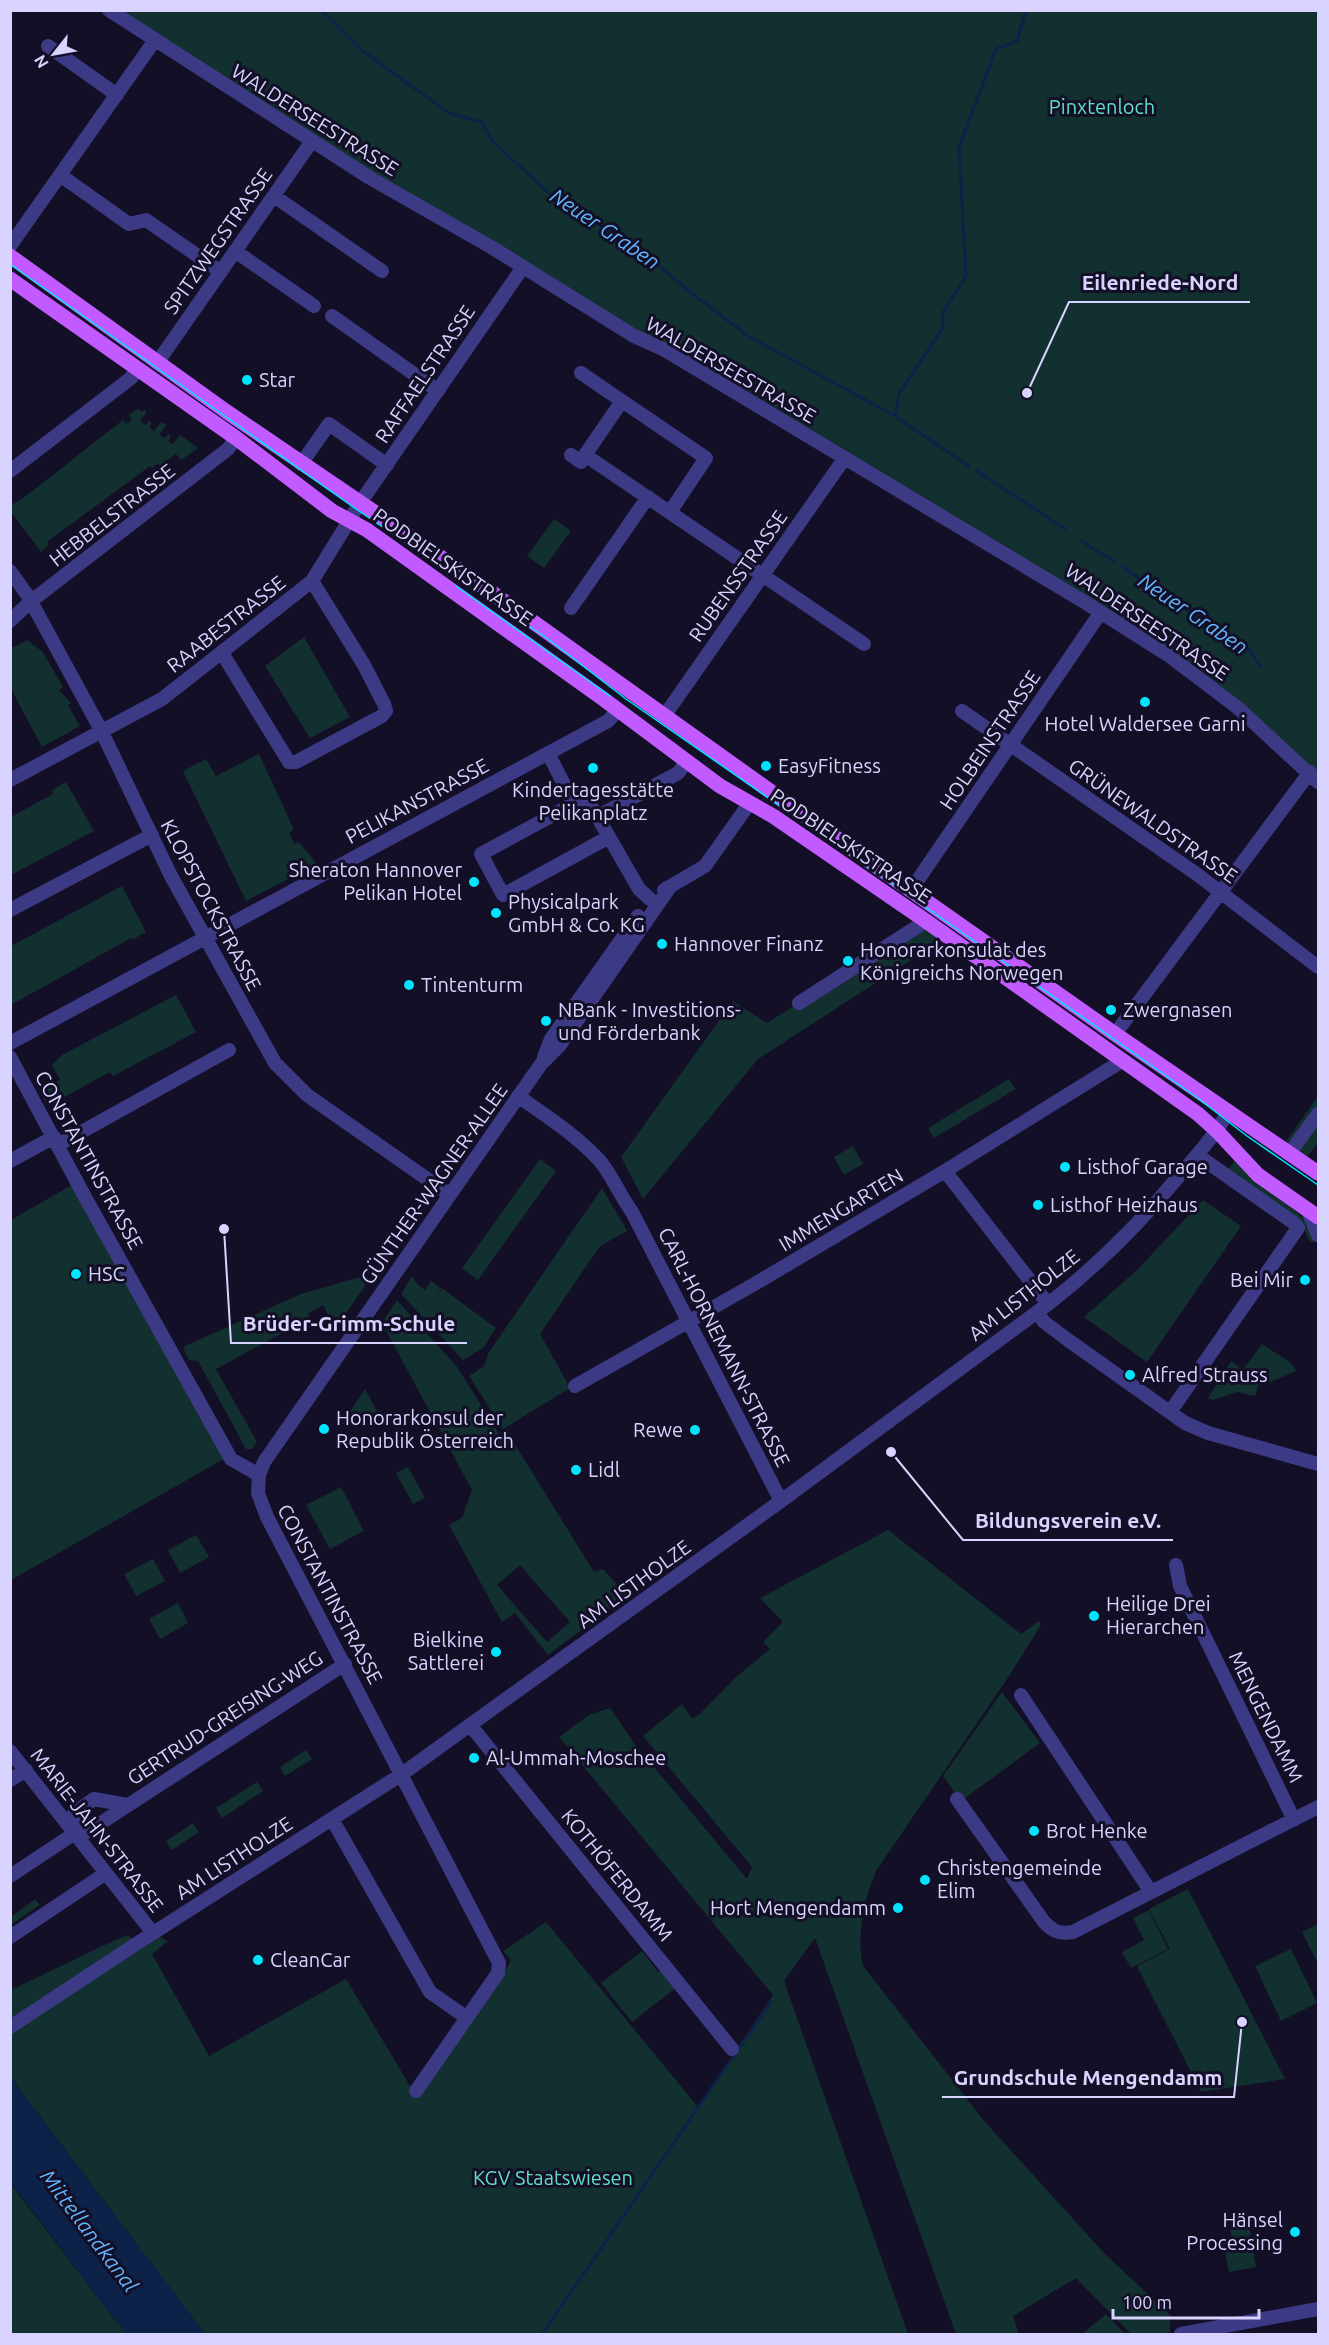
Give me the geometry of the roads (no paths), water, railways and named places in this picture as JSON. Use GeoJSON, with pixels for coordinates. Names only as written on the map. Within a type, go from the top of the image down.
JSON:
{"type":"FeatureCollection","features":[{"type":"Feature","properties":{"kind":"main road","name":"PODBIELSKISTRASSE"},"geometry":{"type":"LineString","coordinates":[[10,256],[157,363],[301,464],[471,578],[1114,1034],[1318,1173]]}},
{"type":"Feature","properties":{"kind":"main road","name":"PODBIELSKISTRASSE"},"geometry":{"type":"LineString","coordinates":[[10,279],[236,438],[332,511],[367,530],[618,710],[726,791],[773,816],[926,921],[1198,1114],[1258,1175],[1313,1214]]}},
{"type":"Feature","properties":{"kind":"main road"},"geometry":{"type":"LineString","coordinates":[[618,710],[632,692]]}},
{"type":"Feature","properties":{"kind":"main road"},"geometry":{"type":"LineString","coordinates":[[749,804],[762,786]]}},
{"type":"Feature","properties":{"kind":"street","name":"WALDERSEESTRASSE"},"geometry":{"type":"LineString","coordinates":[[109,10],[411,202],[439,216],[634,336],[663,349],[1101,612],[1168,655],[1238,708],[1314,777]]}},
{"type":"Feature","properties":{"kind":"street"},"geometry":{"type":"LineString","coordinates":[[10,246],[155,40]]}},
{"type":"Feature","properties":{"kind":"street"},"geometry":{"type":"LineString","coordinates":[[48,46],[117,95]]}},
{"type":"Feature","properties":{"kind":"street","name":"SPITZWEGSTRASSE"},"geometry":{"type":"LineString","coordinates":[[157,363],[312,141]]}},
{"type":"Feature","properties":{"kind":"street"},"geometry":{"type":"LineString","coordinates":[[60,175],[129,224],[146,220],[221,272]]}},
{"type":"Feature","properties":{"kind":"street"},"geometry":{"type":"LineString","coordinates":[[274,196],[382,271]]}},
{"type":"Feature","properties":{"kind":"street"},"geometry":{"type":"LineString","coordinates":[[235,251],[314,306]]}},
{"type":"Feature","properties":{"kind":"street","name":"RAFFAELSTRASSE"},"geometry":{"type":"LineString","coordinates":[[360,503],[523,267]]}},
{"type":"Feature","properties":{"kind":"street"},"geometry":{"type":"LineString","coordinates":[[332,316],[438,391]]}},
{"type":"Feature","properties":{"kind":"street"},"geometry":{"type":"LineString","coordinates":[[10,471],[131,378],[137,369]]}},
{"type":"Feature","properties":{"kind":"street"},"geometry":{"type":"LineString","coordinates":[[580,373],[711,461],[670,512]]}},
{"type":"Feature","properties":{"kind":"street"},"geometry":{"type":"LineString","coordinates":[[571,455],[581,462],[622,401]]}},
{"type":"Feature","properties":{"kind":"street"},"geometry":{"type":"LineString","coordinates":[[301,464],[328,424],[387,465]]}},
{"type":"Feature","properties":{"kind":"street","name":"HEBBELSTRASSE"},"geometry":{"type":"LineString","coordinates":[[10,621],[30,602],[228,449],[236,438]]}},
{"type":"Feature","properties":{"kind":"street"},"geometry":{"type":"LineString","coordinates":[[585,455],[864,644]]}},
{"type":"Feature","properties":{"kind":"street","name":"RUBENSSTRASSE"},"geometry":{"type":"LineString","coordinates":[[664,716],[844,459]]}},
{"type":"Feature","properties":{"kind":"street"},"geometry":{"type":"LineString","coordinates":[[571,608],[648,497]]}},
{"type":"Feature","properties":{"kind":"street","name":"PODBIELSKISTRASSE"},"geometry":{"type":"LineString","coordinates":[[350,521],[360,503]]}},
{"type":"Feature","properties":{"kind":"street","name":"RAABESTRASSE"},"geometry":{"type":"LineString","coordinates":[[10,780],[162,699],[312,581],[350,521]]}},
{"type":"Feature","properties":{"kind":"street","name":"KLOPSTOCKSTRASSE"},"geometry":{"type":"LineString","coordinates":[[10,571],[30,602],[101,730],[152,835],[265,1049],[291,1081],[308,1095],[450,1195]]}},
{"type":"Feature","properties":{"kind":"street"},"geometry":{"type":"LineString","coordinates":[[222,653],[283,756],[289,762],[296,762],[382,716],[386,711],[364,665],[312,581]]}},
{"type":"Feature","properties":{"kind":"street","name":"HOLBEINSTRASSE"},"geometry":{"type":"LineString","coordinates":[[911,890],[1101,612]]}},
{"type":"Feature","properties":{"kind":"street","name":"PELIKANSTRASSE"},"geometry":{"type":"LineString","coordinates":[[10,1043],[608,722],[618,710]]}},
{"type":"Feature","properties":{"kind":"street","name":"GRÜNEWALDSTRASSE"},"geometry":{"type":"LineString","coordinates":[[962,711],[1221,892],[1318,967]]}},
{"type":"Feature","properties":{"kind":"street"},"geometry":{"type":"LineString","coordinates":[[548,753],[574,804]]}},
{"type":"Feature","properties":{"kind":"street"},"geometry":{"type":"LineString","coordinates":[[597,817],[678,773],[687,761]]}},
{"type":"Feature","properties":{"kind":"street"},"geometry":{"type":"LineString","coordinates":[[1114,1034],[1221,892],[1314,777]]}},
{"type":"Feature","properties":{"kind":"street"},"geometry":{"type":"LineString","coordinates":[[609,837],[503,895],[481,854],[586,797],[639,889],[650,899]]}},
{"type":"Feature","properties":{"kind":"street","name":"GÜNTHER-WAGNER-ALLEE"},"geometry":{"type":"LineString","coordinates":[[542,1064],[552,1039],[650,899],[705,866],[749,804]]}},
{"type":"Feature","properties":{"kind":"street"},"geometry":{"type":"LineString","coordinates":[[10,910],[152,835]]}},
{"type":"Feature","properties":{"kind":"street","name":"GÜNTHER-WAGNER-ALLEE"},"geometry":{"type":"LineString","coordinates":[[259,1475],[264,1462],[280,1437],[518,1096],[542,1064],[560,1045],[670,887]]}},
{"type":"Feature","properties":{"kind":"street"},"geometry":{"type":"LineString","coordinates":[[799,1003],[926,921]]}},
{"type":"Feature","properties":{"kind":"street"},"geometry":{"type":"LineString","coordinates":[[10,1161],[56,1141],[229,1050]]}},
{"type":"Feature","properties":{"kind":"street","name":"CONSTANTINSTRASSE"},"geometry":{"type":"LineString","coordinates":[[10,1057],[231,1459],[259,1475],[258,1493],[261,1506],[499,1963],[498,1974],[416,2091]]}},
{"type":"Feature","properties":{"kind":"street","name":"IMMENGARTEN"},"geometry":{"type":"LineString","coordinates":[[574,1386],[689,1322],[945,1171],[1122,1061]]}},
{"type":"Feature","properties":{"kind":"street","name":"CARL-HORNEMANN-STRASSE"},"geometry":{"type":"LineString","coordinates":[[518,1096],[562,1126],[590,1140],[606,1156],[627,1192],[632,1212],[781,1501]]}},
{"type":"Feature","properties":{"kind":"street","name":"AM LISTHOLZE"},"geometry":{"type":"LineString","coordinates":[[10,2027],[402,1774],[471,1726],[1042,1308],[1087,1271],[1126,1234],[1197,1155],[1217,1131],[1229,1111]]}},
{"type":"Feature","properties":{"kind":"street"},"geometry":{"type":"LineString","coordinates":[[1289,1154],[1318,1114]]}},
{"type":"Feature","properties":{"kind":"street"},"geometry":{"type":"LineString","coordinates":[[1170,1412],[1298,1228],[1197,1155]]}},
{"type":"Feature","properties":{"kind":"street"},"geometry":{"type":"LineString","coordinates":[[945,1171],[1042,1308],[1044,1322],[1185,1423],[1208,1433],[1318,1464]]}},
{"type":"Feature","properties":{"kind":"street"},"geometry":{"type":"LineString","coordinates":[[1313,1214],[1318,1235]]}},
{"type":"Feature","properties":{"kind":"street","name":"MENGENDAMM"},"geometry":{"type":"LineString","coordinates":[[1176,1565],[1180,1586],[1294,1820]]}},
{"type":"Feature","properties":{"kind":"street","name":"GERTRUD-GREISING-WEG"},"geometry":{"type":"LineString","coordinates":[[127,1805],[345,1664]]}},
{"type":"Feature","properties":{"kind":"street"},"geometry":{"type":"LineString","coordinates":[[1021,1695],[1152,1892]]}},
{"type":"Feature","properties":{"kind":"street","name":"KOTHÖFERDAMM"},"geometry":{"type":"LineString","coordinates":[[471,1726],[732,2049]]}},
{"type":"Feature","properties":{"kind":"street","name":"MARIE-JAHN-STRASSE"},"geometry":{"type":"LineString","coordinates":[[10,1750],[153,1933]]}},
{"type":"Feature","properties":{"kind":"street"},"geometry":{"type":"LineString","coordinates":[[10,1780],[26,1770]]}},
{"type":"Feature","properties":{"kind":"street"},"geometry":{"type":"LineString","coordinates":[[957,1799],[1044,1922],[1059,1934],[1073,1932],[1318,1807]]}},
{"type":"Feature","properties":{"kind":"street"},"geometry":{"type":"LineString","coordinates":[[332,1818],[430,1992],[466,2018]]}},
{"type":"Feature","properties":{"kind":"street"},"geometry":{"type":"LineString","coordinates":[[10,1876],[75,1833]]}},
{"type":"Feature","properties":{"kind":"street"},"geometry":{"type":"LineString","coordinates":[[10,1937],[106,1873]]}},
{"type":"Feature","properties":{"kind":"street"},"geometry":{"type":"LineString","coordinates":[[1181,2334],[1318,2309]]}},
{"type":"Feature","properties":{"kind":"water","name":"Mittellandkanal"},"geometry":{"type":"Polygon","coordinates":[[[11,2078],[205,2334],[126,2334],[11,2183],[11,2078]]]}},
{"type":"Feature","properties":{"kind":"waterway","name":"Neuer Graben"},"geometry":{"type":"LineString","coordinates":[[321,10],[361,50],[449,113],[481,122],[494,143],[568,210],[620,235],[748,336],[895,416],[969,466]]}},
{"type":"Feature","properties":{"kind":"waterway"},"geometry":{"type":"LineString","coordinates":[[895,416],[899,394],[943,328],[943,312],[966,276],[959,147],[996,49],[1017,41],[1026,10]]}},
{"type":"Feature","properties":{"kind":"waterway","name":"Neuer Graben"},"geometry":{"type":"LineString","coordinates":[[977,471],[1065,529]]}},
{"type":"Feature","properties":{"kind":"waterway","name":"Neuer Graben"},"geometry":{"type":"LineString","coordinates":[[1081,541],[1114,561]]}},
{"type":"Feature","properties":{"kind":"waterway","name":"Neuer Graben"},"geometry":{"type":"LineString","coordinates":[[1122,567],[1249,649],[1260,666]]}},
{"type":"Feature","properties":{"kind":"waterway"},"geometry":{"type":"LineString","coordinates":[[542,2334],[771,2002]]}},
{"type":"Feature","properties":{"kind":"tram line"},"geometry":{"type":"LineString","coordinates":[[10,264],[356,509],[548,639],[626,699],[1195,1096],[1247,1136],[1318,1185]]}},
{"type":"Feature","properties":{"kind":"tram line"},"geometry":{"type":"LineString","coordinates":[[456,586],[610,696]]}},
{"type":"Feature","properties":{"kind":"place","name":"Star"},"geometry":{"type":"Point","coordinates":[247,380]}},
{"type":"Feature","properties":{"kind":"place","name":"Eilenriede-Nord"},"geometry":{"type":"Point","coordinates":[1027,393]}},
{"type":"Feature","properties":{"kind":"place","name":"Hotel Waldersee Garni"},"geometry":{"type":"Point","coordinates":[1145,702]}},
{"type":"Feature","properties":{"kind":"place","name":"EasyFitness"},"geometry":{"type":"Point","coordinates":[766,766]}},
{"type":"Feature","properties":{"kind":"place","name":"Kindertagesstätte Pelikanplatz"},"geometry":{"type":"Point","coordinates":[593,768]}},
{"type":"Feature","properties":{"kind":"place","name":"Sheraton Hannover Pelikan Hotel"},"geometry":{"type":"Point","coordinates":[474,882]}},
{"type":"Feature","properties":{"kind":"place","name":"Physicalpark GmbH & Co. KG"},"geometry":{"type":"Point","coordinates":[496,913]}},
{"type":"Feature","properties":{"kind":"place","name":"Hannover Finanz"},"geometry":{"type":"Point","coordinates":[662,944]}},
{"type":"Feature","properties":{"kind":"place","name":"Honorarkonsulat des Königreichs Norwegen"},"geometry":{"type":"Point","coordinates":[848,961]}},
{"type":"Feature","properties":{"kind":"place","name":"Tintenturm"},"geometry":{"type":"Point","coordinates":[409,985]}},
{"type":"Feature","properties":{"kind":"place","name":"Zwergnasen"},"geometry":{"type":"Point","coordinates":[1111,1010]}},
{"type":"Feature","properties":{"kind":"place","name":"NBank - Investitions- und Förderbank"},"geometry":{"type":"Point","coordinates":[546,1021]}},
{"type":"Feature","properties":{"kind":"place","name":"Listhof Garage"},"geometry":{"type":"Point","coordinates":[1065,1167]}},
{"type":"Feature","properties":{"kind":"place","name":"Listhof Heizhaus"},"geometry":{"type":"Point","coordinates":[1038,1205]}},
{"type":"Feature","properties":{"kind":"place","name":"Brüder-Grimm-Schule"},"geometry":{"type":"Point","coordinates":[224,1229]}},
{"type":"Feature","properties":{"kind":"place","name":"HSC"},"geometry":{"type":"Point","coordinates":[76,1274]}},
{"type":"Feature","properties":{"kind":"place","name":"Bei Mir"},"geometry":{"type":"Point","coordinates":[1305,1280]}},
{"type":"Feature","properties":{"kind":"place","name":"Alfred Strauss"},"geometry":{"type":"Point","coordinates":[1130,1375]}},
{"type":"Feature","properties":{"kind":"place","name":"Honorarkonsul der Republik Österreich"},"geometry":{"type":"Point","coordinates":[324,1429]}},
{"type":"Feature","properties":{"kind":"place","name":"Rewe"},"geometry":{"type":"Point","coordinates":[695,1430]}},
{"type":"Feature","properties":{"kind":"place","name":"Bildungsverein e.V."},"geometry":{"type":"Point","coordinates":[891,1452]}},
{"type":"Feature","properties":{"kind":"place","name":"Lidl"},"geometry":{"type":"Point","coordinates":[576,1470]}},
{"type":"Feature","properties":{"kind":"place","name":"Heilige Drei Hierarchen"},"geometry":{"type":"Point","coordinates":[1094,1616]}},
{"type":"Feature","properties":{"kind":"place","name":"Bielkine Sattlerei"},"geometry":{"type":"Point","coordinates":[496,1652]}},
{"type":"Feature","properties":{"kind":"place","name":"Al-Ummah-Moschee"},"geometry":{"type":"Point","coordinates":[474,1758]}},
{"type":"Feature","properties":{"kind":"place","name":"Brot Henke"},"geometry":{"type":"Point","coordinates":[1034,1831]}},
{"type":"Feature","properties":{"kind":"place","name":"Christengemeinde Elim"},"geometry":{"type":"Point","coordinates":[925,1880]}},
{"type":"Feature","properties":{"kind":"place","name":"Hort Mengendamm"},"geometry":{"type":"Point","coordinates":[898,1908]}},
{"type":"Feature","properties":{"kind":"place","name":"CleanCar"},"geometry":{"type":"Point","coordinates":[258,1960]}},
{"type":"Feature","properties":{"kind":"place","name":"Grundschule Mengendamm"},"geometry":{"type":"Point","coordinates":[1242,2022]}},
{"type":"Feature","properties":{"kind":"place","name":"Hänsel Processing"},"geometry":{"type":"Point","coordinates":[1295,2232]}},
{"type":"Feature","properties":{"kind":"park label","name":"Pinxtenloch"},"geometry":{"type":"Point","coordinates":[1102,107]}},
{"type":"Feature","properties":{"kind":"park label","name":"KGV Staatswiesen"},"geometry":{"type":"Point","coordinates":[553,2178]}}]}
